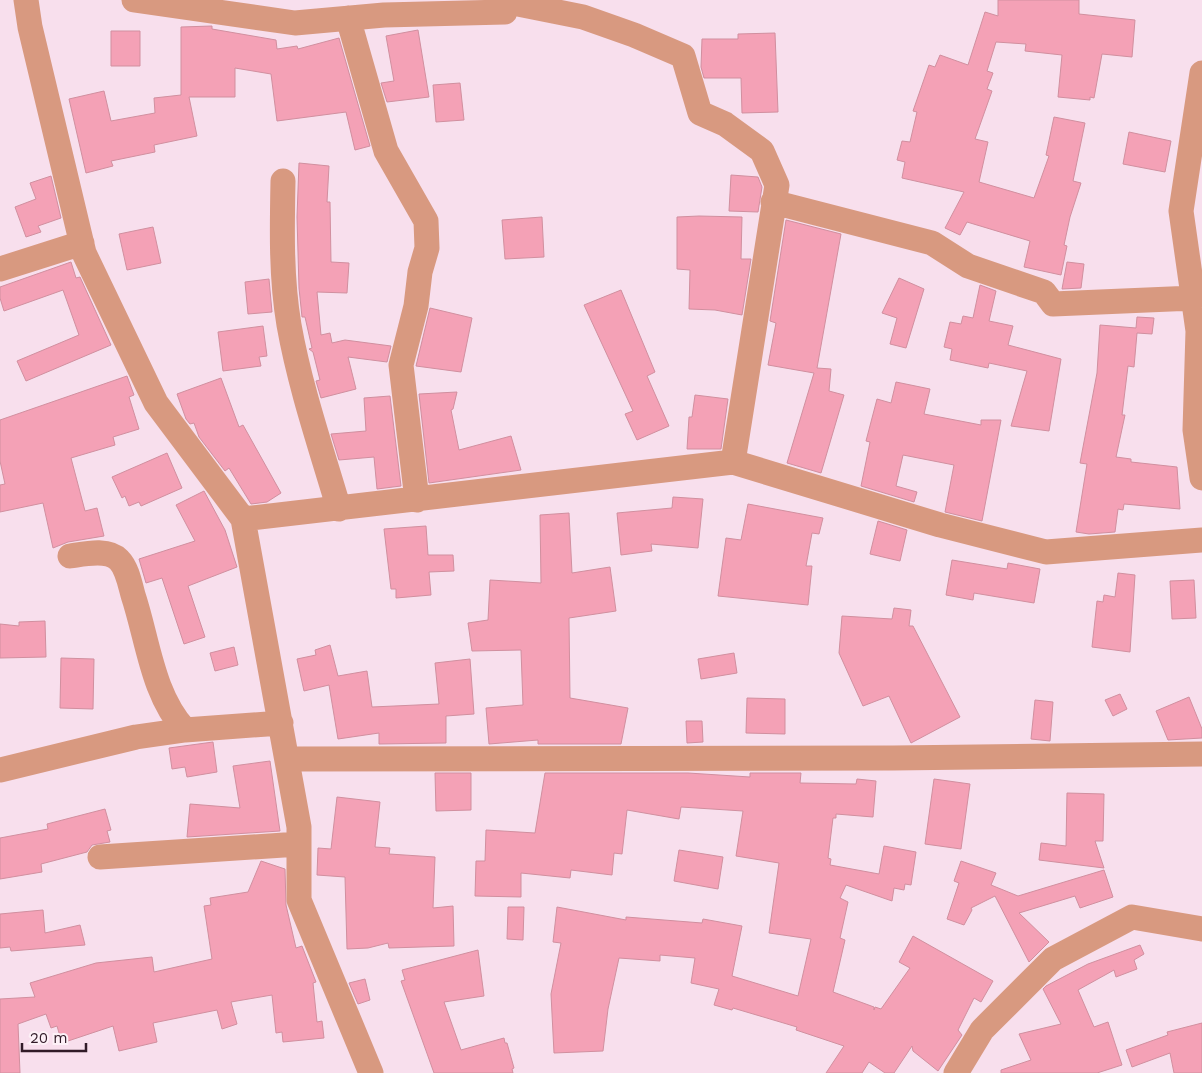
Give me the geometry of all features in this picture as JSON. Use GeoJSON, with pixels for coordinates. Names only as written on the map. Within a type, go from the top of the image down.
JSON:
{"type":"FeatureCollection","features":[{"type":"Feature","properties":{"kind":"street"},"geometry":{"type":"LineString","coordinates":[[134,0],[295,23],[384,15],[505,12],[508,1],[583,17],[634,35],[683,56],[700,113],[725,124],[762,151],[777,184],[733,462]]}},
{"type":"Feature","properties":{"kind":"street"},"geometry":{"type":"LineString","coordinates":[[32,1],[30,27],[88,262],[156,403],[243,519],[299,827],[299,900],[371,1073]]}},
{"type":"Feature","properties":{"kind":"street"},"geometry":{"type":"LineString","coordinates":[[348,18],[386,151],[426,221],[427,248],[420,272],[416,306],[401,365],[417,500]]}},
{"type":"Feature","properties":{"kind":"street"},"geometry":{"type":"LineString","coordinates":[[1202,73],[1181,211],[1198,331],[1195,430],[1202,478]]}},
{"type":"Feature","properties":{"kind":"street"},"geometry":{"type":"LineString","coordinates":[[283,181],[282,247],[289,325],[312,416],[339,509]]}},
{"type":"Feature","properties":{"kind":"street"},"geometry":{"type":"LineString","coordinates":[[773,202],[932,243],[968,266],[1044,292],[1053,304],[1194,298]]}},
{"type":"Feature","properties":{"kind":"street"},"geometry":{"type":"LineString","coordinates":[[0,269],[82,243]]}},
{"type":"Feature","properties":{"kind":"street"},"geometry":{"type":"LineString","coordinates":[[243,519],[733,462],[940,525],[1046,552],[1202,540]]}},
{"type":"Feature","properties":{"kind":"street"},"geometry":{"type":"LineString","coordinates":[[70,556],[105,553],[118,559],[133,594],[164,699],[172,716],[185,730]]}},
{"type":"Feature","properties":{"kind":"street"},"geometry":{"type":"LineString","coordinates":[[0,770],[136,737],[185,730],[281,723]]}},
{"type":"Feature","properties":{"kind":"street"},"geometry":{"type":"LineString","coordinates":[[287,759],[893,758],[1202,754]]}},
{"type":"Feature","properties":{"kind":"street"},"geometry":{"type":"LineString","coordinates":[[100,857],[299,844]]}},
{"type":"Feature","properties":{"kind":"street"},"geometry":{"type":"LineString","coordinates":[[956,1073],[982,1030],[1053,959],[1132,917],[1202,928]]}},
{"type":"Feature","properties":{"kind":"building"},"geometry":{"type":"Polygon","coordinates":[[[998,0],[1079,0],[1079,14],[1135,20],[1132,57],[1102,54],[1094,98],[1090,97],[1090,100],[1058,97],[1062,55],[1025,51],[1026,44],[996,42],[987,71],[993,73],[987,89],[992,91],[975,139],[988,142],[979,182],[1034,198],[1049,156],[1046,155],[1054,117],[1085,123],[1073,181],[1081,183],[1070,217],[1064,245],[1067,246],[1061,275],[1024,267],[1030,241],[967,222],[960,235],[945,228],[964,192],[902,178],[905,162],[897,160],[902,141],[910,142],[917,112],[913,111],[929,65],[935,67],[940,55],[968,65],[985,12],[998,16],[998,0]]]}},
{"type":"Feature","properties":{"kind":"building"},"geometry":{"type":"Polygon","coordinates":[[[212,26],[212,29],[276,40],[277,49],[297,46],[298,49],[339,38],[370,146],[355,150],[346,112],[277,121],[271,74],[235,68],[235,97],[189,97],[197,136],[154,145],[155,152],[111,161],[113,166],[86,173],[69,99],[104,91],[111,121],[155,113],[154,98],[181,95],[181,27],[212,26]]]}},
{"type":"Feature","properties":{"kind":"building"},"geometry":{"type":"Polygon","coordinates":[[[418,30],[429,97],[387,102],[381,83],[394,81],[386,36],[418,30]]]}},
{"type":"Feature","properties":{"kind":"building"},"geometry":{"type":"Polygon","coordinates":[[[111,31],[140,31],[140,66],[111,66],[111,31]]]}},
{"type":"Feature","properties":{"kind":"building"},"geometry":{"type":"Polygon","coordinates":[[[775,33],[778,112],[742,113],[741,78],[704,78],[701,67],[702,39],[738,39],[738,34],[775,33]]]}},
{"type":"Feature","properties":{"kind":"building"},"geometry":{"type":"Polygon","coordinates":[[[460,83],[464,120],[436,122],[433,85],[460,83]]]}},
{"type":"Feature","properties":{"kind":"building"},"geometry":{"type":"Polygon","coordinates":[[[1129,132],[1171,141],[1165,172],[1123,164],[1129,132]]]}},
{"type":"Feature","properties":{"kind":"building"},"geometry":{"type":"Polygon","coordinates":[[[299,163],[329,166],[327,202],[330,202],[331,262],[349,263],[347,293],[317,292],[321,335],[330,333],[332,343],[345,340],[391,346],[387,362],[348,357],[356,389],[321,398],[316,381],[320,380],[313,352],[309,349],[312,348],[305,317],[302,317],[299,288],[297,217],[299,163]]]}},
{"type":"Feature","properties":{"kind":"building"},"geometry":{"type":"Polygon","coordinates":[[[731,175],[758,177],[762,187],[758,212],[729,211],[731,175]]]}},
{"type":"Feature","properties":{"kind":"building"},"geometry":{"type":"Polygon","coordinates":[[[51,176],[61,218],[38,226],[41,232],[26,237],[15,207],[36,199],[30,183],[51,176]]]}},
{"type":"Feature","properties":{"kind":"building"},"geometry":{"type":"Polygon","coordinates":[[[542,217],[544,257],[505,259],[502,220],[542,217]]]}},
{"type":"Feature","properties":{"kind":"building"},"geometry":{"type":"Polygon","coordinates":[[[677,217],[742,217],[741,259],[751,259],[742,315],[715,310],[689,309],[690,270],[677,269],[677,217]]]}},
{"type":"Feature","properties":{"kind":"building"},"geometry":{"type":"Polygon","coordinates":[[[786,220],[841,234],[817,368],[831,369],[829,391],[844,395],[821,473],[787,463],[814,373],[768,365],[776,323],[770,321],[786,220]]]}},
{"type":"Feature","properties":{"kind":"building"},"geometry":{"type":"Polygon","coordinates":[[[153,227],[161,263],[127,270],[119,234],[153,227]]]}},
{"type":"Feature","properties":{"kind":"building"},"geometry":{"type":"Polygon","coordinates":[[[71,262],[76,278],[80,277],[111,345],[26,381],[17,361],[79,335],[63,290],[4,311],[0,298],[0,287],[71,262]]]}},
{"type":"Feature","properties":{"kind":"building"},"geometry":{"type":"Polygon","coordinates":[[[1067,262],[1084,264],[1081,288],[1062,289],[1067,262]]]}},
{"type":"Feature","properties":{"kind":"building"},"geometry":{"type":"Polygon","coordinates":[[[899,278],[924,289],[906,348],[890,344],[897,318],[882,313],[899,278]]]}},
{"type":"Feature","properties":{"kind":"building"},"geometry":{"type":"Polygon","coordinates":[[[269,279],[272,312],[248,314],[245,282],[269,279]]]}},
{"type":"Feature","properties":{"kind":"building"},"geometry":{"type":"Polygon","coordinates":[[[980,285],[996,291],[989,321],[1013,326],[1008,345],[1061,359],[1049,431],[1011,426],[1027,371],[989,363],[988,368],[950,360],[952,349],[944,347],[950,322],[961,324],[963,316],[973,318],[980,285]]]}},
{"type":"Feature","properties":{"kind":"building"},"geometry":{"type":"Polygon","coordinates":[[[621,290],[655,372],[647,376],[669,426],[637,440],[625,414],[633,411],[584,305],[621,290]]]}},
{"type":"Feature","properties":{"kind":"building"},"geometry":{"type":"Polygon","coordinates":[[[430,308],[472,318],[461,372],[416,366],[430,308]]]}},
{"type":"Feature","properties":{"kind":"building"},"geometry":{"type":"Polygon","coordinates":[[[1137,317],[1154,318],[1152,334],[1137,333],[1134,367],[1128,366],[1122,415],[1125,415],[1116,457],[1131,459],[1131,462],[1177,467],[1180,509],[1124,504],[1123,510],[1118,509],[1115,532],[1089,534],[1076,532],[1087,464],[1080,463],[1097,373],[1100,325],[1136,328],[1137,317]]]}},
{"type":"Feature","properties":{"kind":"building"},"geometry":{"type":"Polygon","coordinates":[[[263,326],[267,356],[259,357],[261,366],[223,371],[218,332],[263,326]]]}},
{"type":"Feature","properties":{"kind":"building"},"geometry":{"type":"Polygon","coordinates":[[[127,376],[134,395],[129,397],[139,429],[113,437],[115,445],[71,458],[85,511],[97,508],[104,536],[68,542],[53,548],[43,503],[0,512],[0,485],[5,484],[0,461],[0,420],[127,376]]]}},
{"type":"Feature","properties":{"kind":"building"},"geometry":{"type":"Polygon","coordinates":[[[221,378],[239,427],[243,425],[281,493],[267,502],[251,504],[229,468],[225,471],[199,437],[194,423],[190,424],[186,419],[177,394],[221,378]]]}},
{"type":"Feature","properties":{"kind":"building"},"geometry":{"type":"Polygon","coordinates":[[[896,382],[930,389],[924,414],[981,425],[981,420],[1001,420],[982,521],[945,512],[954,465],[903,455],[896,486],[917,492],[914,502],[861,486],[870,442],[866,441],[877,399],[891,403],[896,382]]]}},
{"type":"Feature","properties":{"kind":"building"},"geometry":{"type":"Polygon","coordinates":[[[457,392],[453,409],[451,410],[459,450],[511,436],[521,470],[429,483],[419,394],[457,392]]]}},
{"type":"Feature","properties":{"kind":"building"},"geometry":{"type":"Polygon","coordinates":[[[695,395],[728,399],[721,449],[687,449],[689,417],[692,417],[695,395]]]}},
{"type":"Feature","properties":{"kind":"building"},"geometry":{"type":"Polygon","coordinates":[[[390,396],[401,486],[377,489],[374,457],[339,460],[331,434],[366,431],[364,398],[390,396]]]}},
{"type":"Feature","properties":{"kind":"building"},"geometry":{"type":"Polygon","coordinates":[[[167,453],[182,488],[141,506],[139,502],[129,506],[125,496],[122,498],[112,477],[167,453]]]}},
{"type":"Feature","properties":{"kind":"building"},"geometry":{"type":"Polygon","coordinates":[[[204,491],[225,530],[237,567],[188,586],[205,637],[184,644],[162,578],[146,583],[139,559],[195,541],[176,505],[204,491]]]}},
{"type":"Feature","properties":{"kind":"building"},"geometry":{"type":"Polygon","coordinates":[[[673,497],[703,499],[698,548],[651,544],[652,551],[621,555],[617,513],[672,508],[673,497]]]}},
{"type":"Feature","properties":{"kind":"building"},"geometry":{"type":"Polygon","coordinates":[[[748,504],[823,518],[819,534],[812,533],[806,566],[812,566],[808,605],[718,596],[726,538],[741,540],[748,504]]]}},
{"type":"Feature","properties":{"kind":"building"},"geometry":{"type":"Polygon","coordinates":[[[569,513],[572,573],[610,567],[616,611],[569,618],[570,698],[628,708],[621,744],[538,744],[538,740],[489,744],[486,708],[523,705],[521,650],[472,651],[468,623],[488,620],[490,580],[541,583],[540,515],[569,513]]]}},
{"type":"Feature","properties":{"kind":"building"},"geometry":{"type":"Polygon","coordinates":[[[878,521],[907,530],[900,561],[870,554],[878,521]]]}},
{"type":"Feature","properties":{"kind":"building"},"geometry":{"type":"Polygon","coordinates":[[[426,526],[428,555],[453,555],[454,571],[429,572],[431,595],[396,598],[396,589],[391,589],[384,529],[426,526]]]}},
{"type":"Feature","properties":{"kind":"building"},"geometry":{"type":"Polygon","coordinates":[[[952,560],[1007,569],[1008,563],[1040,569],[1034,603],[974,593],[973,600],[946,595],[952,560]]]}},
{"type":"Feature","properties":{"kind":"building"},"geometry":{"type":"Polygon","coordinates":[[[1118,573],[1135,575],[1130,652],[1092,647],[1097,601],[1103,602],[1104,595],[1115,597],[1118,573]]]}},
{"type":"Feature","properties":{"kind":"building"},"geometry":{"type":"Polygon","coordinates":[[[1194,580],[1196,618],[1172,619],[1170,581],[1194,580]]]}},
{"type":"Feature","properties":{"kind":"building"},"geometry":{"type":"Polygon","coordinates":[[[894,608],[911,610],[909,626],[913,626],[960,717],[911,743],[889,696],[863,706],[839,653],[842,616],[892,619],[894,608]]]}},
{"type":"Feature","properties":{"kind":"building"},"geometry":{"type":"Polygon","coordinates":[[[45,621],[46,657],[0,658],[0,624],[19,626],[19,622],[45,621]]]}},
{"type":"Feature","properties":{"kind":"building"},"geometry":{"type":"Polygon","coordinates":[[[330,645],[338,676],[367,671],[372,707],[439,704],[435,663],[470,659],[474,714],[446,716],[446,743],[379,744],[379,733],[338,739],[329,685],[304,691],[297,659],[316,655],[315,650],[330,645]]]}},
{"type":"Feature","properties":{"kind":"building"},"geometry":{"type":"Polygon","coordinates":[[[234,647],[238,665],[215,671],[210,653],[234,647]]]}},
{"type":"Feature","properties":{"kind":"building"},"geometry":{"type":"Polygon","coordinates":[[[734,653],[737,673],[701,679],[698,659],[734,653]]]}},
{"type":"Feature","properties":{"kind":"building"},"geometry":{"type":"Polygon","coordinates":[[[61,658],[94,659],[93,709],[60,708],[61,658]]]}},
{"type":"Feature","properties":{"kind":"building"},"geometry":{"type":"Polygon","coordinates":[[[1120,694],[1127,709],[1113,716],[1105,700],[1120,694]]]}},
{"type":"Feature","properties":{"kind":"building"},"geometry":{"type":"Polygon","coordinates":[[[1189,697],[1202,729],[1202,738],[1168,740],[1156,711],[1189,697]]]}},
{"type":"Feature","properties":{"kind":"building"},"geometry":{"type":"Polygon","coordinates":[[[747,698],[785,699],[785,734],[746,733],[747,698]]]}},
{"type":"Feature","properties":{"kind":"building"},"geometry":{"type":"Polygon","coordinates":[[[1035,700],[1053,702],[1050,741],[1031,739],[1035,700]]]}},
{"type":"Feature","properties":{"kind":"building"},"geometry":{"type":"Polygon","coordinates":[[[686,721],[702,721],[703,742],[687,743],[686,721]]]}},
{"type":"Feature","properties":{"kind":"building"},"geometry":{"type":"Polygon","coordinates":[[[213,742],[217,772],[187,777],[185,767],[172,769],[169,748],[213,742]]]}},
{"type":"Feature","properties":{"kind":"building"},"geometry":{"type":"Polygon","coordinates":[[[270,761],[280,831],[187,837],[190,804],[240,808],[233,766],[270,761]]]}},
{"type":"Feature","properties":{"kind":"building"},"geometry":{"type":"Polygon","coordinates":[[[435,773],[471,773],[471,810],[436,811],[435,773]]]}},
{"type":"Feature","properties":{"kind":"building"},"geometry":{"type":"Polygon","coordinates":[[[545,773],[688,773],[750,777],[750,773],[801,773],[800,783],[856,784],[857,779],[876,781],[873,817],[836,814],[836,818],[833,818],[828,858],[831,859],[830,865],[879,874],[884,846],[916,852],[911,885],[905,884],[904,890],[894,888],[892,901],[846,885],[840,898],[848,902],[840,938],[845,940],[833,992],[874,1007],[874,1010],[875,1007],[881,1009],[910,968],[899,962],[913,936],[993,981],[981,1002],[974,998],[958,1030],[962,1035],[938,1071],[913,1051],[912,1046],[894,1073],[885,1073],[869,1062],[862,1073],[826,1073],[844,1046],[796,1030],[797,1027],[733,1008],[732,1010],[714,1005],[719,989],[691,983],[695,958],[660,955],[660,961],[619,958],[608,1009],[603,1051],[554,1053],[551,994],[561,943],[553,942],[557,907],[626,920],[626,917],[702,923],[703,919],[742,926],[732,976],[798,996],[811,939],[769,933],[779,863],[736,856],[743,811],[681,807],[679,819],[627,810],[622,854],[614,853],[612,875],[571,870],[570,878],[521,873],[521,897],[475,896],[476,861],[485,861],[486,830],[535,833],[545,773]]]}},
{"type":"Feature","properties":{"kind":"building"},"geometry":{"type":"Polygon","coordinates":[[[934,779],[970,784],[961,849],[925,844],[934,779]]]}},
{"type":"Feature","properties":{"kind":"building"},"geometry":{"type":"Polygon","coordinates":[[[1067,793],[1104,794],[1103,841],[1095,841],[1104,868],[1039,860],[1041,843],[1066,846],[1067,793]]]}},
{"type":"Feature","properties":{"kind":"building"},"geometry":{"type":"Polygon","coordinates":[[[337,797],[380,802],[375,847],[390,848],[389,854],[435,857],[433,908],[453,906],[454,946],[389,948],[388,943],[368,948],[347,949],[345,877],[317,875],[318,848],[331,849],[337,797]]]}},
{"type":"Feature","properties":{"kind":"building"},"geometry":{"type":"Polygon","coordinates":[[[105,809],[111,830],[107,831],[110,842],[92,845],[87,852],[41,864],[42,872],[0,879],[0,838],[48,829],[47,824],[105,809]]]}},
{"type":"Feature","properties":{"kind":"building"},"geometry":{"type":"Polygon","coordinates":[[[679,850],[723,857],[718,889],[674,881],[679,850]]]}},
{"type":"Feature","properties":{"kind":"building"},"geometry":{"type":"Polygon","coordinates":[[[261,861],[285,869],[286,905],[296,948],[302,946],[316,982],[313,983],[317,1022],[322,1021],[324,1038],[283,1042],[282,1032],[276,1033],[272,995],[231,1002],[237,1024],[222,1029],[217,1010],[153,1023],[157,1042],[119,1051],[113,1026],[62,1043],[57,1026],[51,1028],[46,1014],[18,1024],[20,1073],[0,1073],[0,999],[35,997],[30,983],[96,963],[152,957],[154,972],[212,959],[204,906],[211,905],[210,898],[248,892],[261,861]]]}},
{"type":"Feature","properties":{"kind":"building"},"geometry":{"type":"Polygon","coordinates":[[[961,861],[996,873],[991,885],[1018,896],[1104,870],[1113,897],[1080,908],[1075,896],[1019,913],[1049,942],[1029,962],[995,896],[971,908],[972,910],[964,925],[947,919],[959,883],[954,881],[961,861]]]}},
{"type":"Feature","properties":{"kind":"building"},"geometry":{"type":"Polygon","coordinates":[[[508,907],[524,907],[523,940],[507,939],[508,907]]]}},
{"type":"Feature","properties":{"kind":"building"},"geometry":{"type":"Polygon","coordinates":[[[43,910],[45,933],[80,925],[85,945],[11,951],[10,947],[0,948],[0,914],[43,910]]]}},
{"type":"Feature","properties":{"kind":"building"},"geometry":{"type":"Polygon","coordinates":[[[1140,945],[1144,954],[1134,960],[1137,969],[1116,977],[1114,970],[1078,990],[1094,1027],[1108,1022],[1122,1065],[1097,1073],[1001,1073],[1001,1070],[1031,1060],[1019,1034],[1061,1024],[1043,989],[1046,986],[1088,964],[1140,945]]]}},
{"type":"Feature","properties":{"kind":"building"},"geometry":{"type":"Polygon","coordinates":[[[478,950],[484,996],[444,1002],[461,1050],[504,1038],[514,1068],[512,1069],[513,1073],[434,1073],[401,981],[405,980],[402,970],[478,950]]]}},
{"type":"Feature","properties":{"kind":"building"},"geometry":{"type":"Polygon","coordinates":[[[365,979],[370,1000],[358,1004],[349,983],[365,979]]]}},
{"type":"Feature","properties":{"kind":"building"},"geometry":{"type":"Polygon","coordinates":[[[1202,1023],[1202,1073],[1174,1073],[1170,1053],[1132,1067],[1126,1050],[1168,1035],[1167,1032],[1202,1023]]]}}]}
